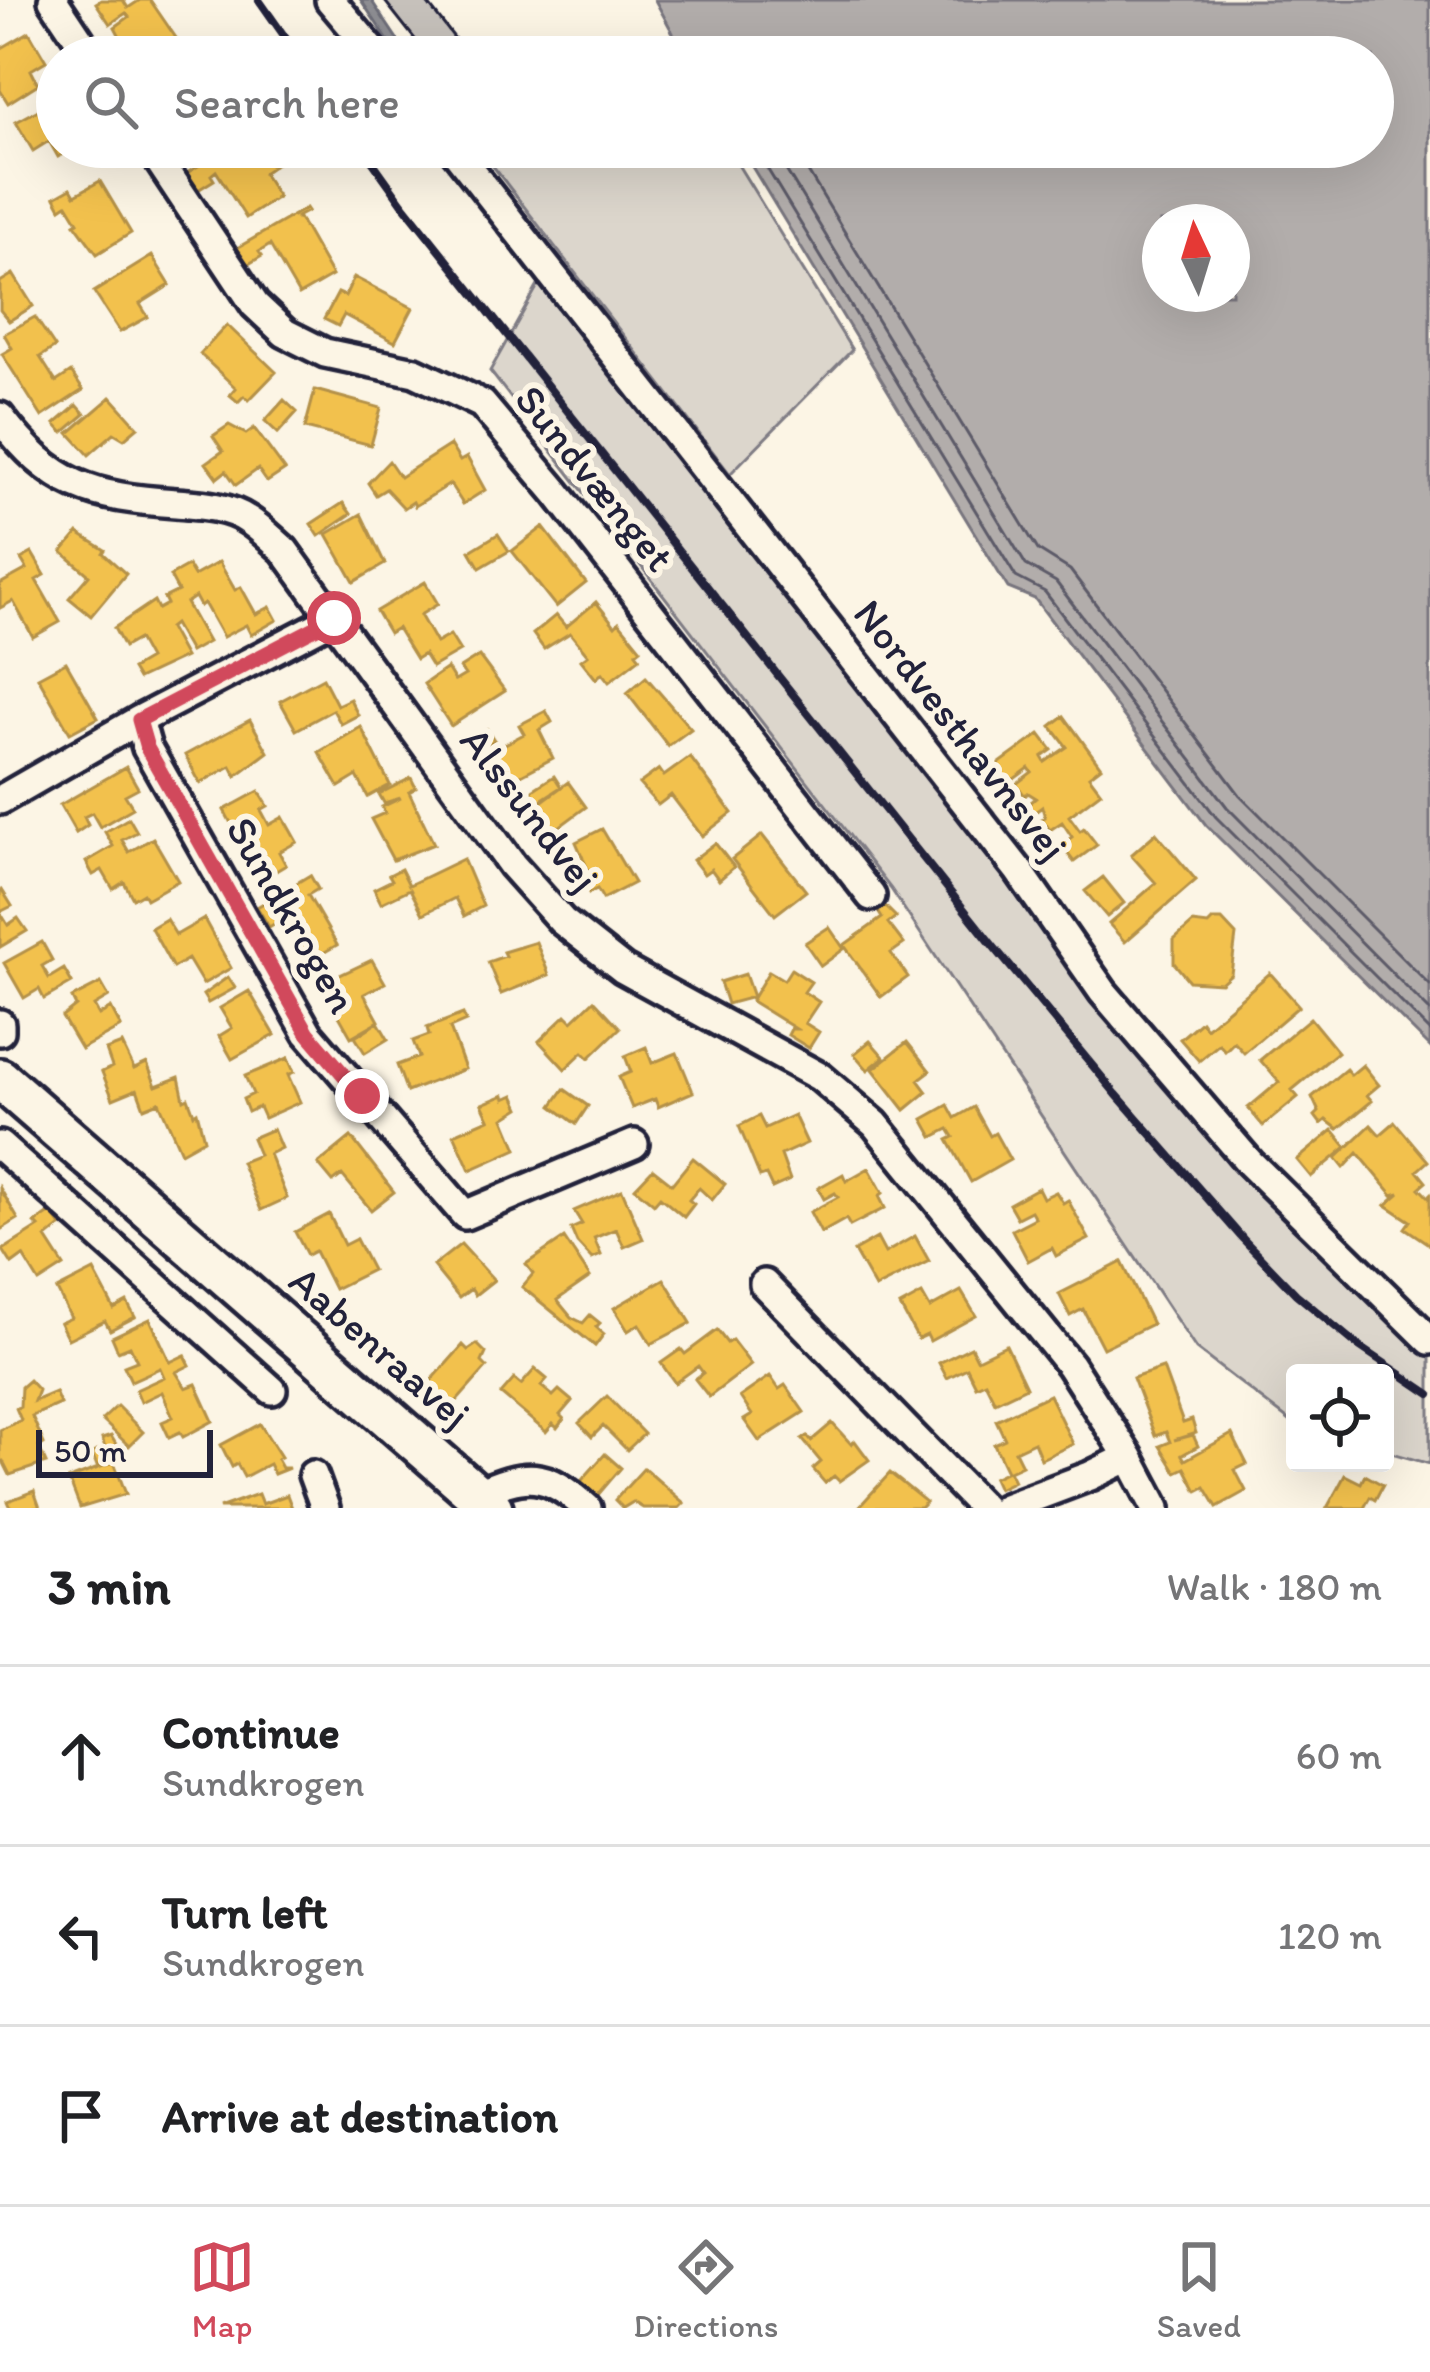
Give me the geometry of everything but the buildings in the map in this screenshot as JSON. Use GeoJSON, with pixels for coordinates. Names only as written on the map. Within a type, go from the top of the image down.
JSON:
{"type":"FeatureCollection","features":[{"type":"Feature","properties":{"kind":"street"},"geometry":{"type":"LineString","coordinates":[[53,0],[77,36]]}},
{"type":"Feature","properties":{"kind":"street"},"geometry":{"type":"LineString","coordinates":[[330,0],[360,36]]}},
{"type":"Feature","properties":{"kind":"street","name":"Sundvænget"},"geometry":{"type":"LineString","coordinates":[[164,168],[256,305],[284,333],[326,353],[415,371],[482,404],[871,896]]}},
{"type":"Feature","properties":{"kind":"street","name":"Nordvesthavnsvej"},"geometry":{"type":"LineString","coordinates":[[468,168],[1019,871],[1103,992],[1250,1163],[1430,1340]]}},
{"type":"Feature","properties":{"kind":"street","name":"Alssundvej"},"geometry":{"type":"LineString","coordinates":[[0,417],[28,453],[70,484],[119,499],[208,505],[246,518],[284,550],[512,865],[562,921],[623,969],[820,1077],[875,1124],[1070,1364],[1156,1508]]}},
{"type":"Feature","properties":{"kind":"street"},"geometry":{"type":"LineString","coordinates":[[0,800],[139,720],[334,618]]}},
{"type":"Feature","properties":{"kind":"street","name":"Sundkrogen"},"geometry":{"type":"LineString","coordinates":[[139,720],[147,748],[308,1033],[465,1216],[634,1144]]}},
{"type":"Feature","properties":{"kind":"street","name":"Aabenraavej"},"geometry":{"type":"LineString","coordinates":[[0,1078],[484,1501],[528,1476],[560,1484],[586,1508]]}},
{"type":"Feature","properties":{"kind":"street"},"geometry":{"type":"LineString","coordinates":[[0,1146],[272,1390]]}},
{"type":"Feature","properties":{"kind":"street","name":"Aabenraavej"},"geometry":{"type":"LineString","coordinates":[[186,1310],[222,1273]]}},
{"type":"Feature","properties":{"kind":"street"},"geometry":{"type":"LineString","coordinates":[[764,1284],[983,1508]]}},
{"type":"Feature","properties":{"kind":"street"},"geometry":{"type":"LineString","coordinates":[[1005,1508],[1129,1457]]}},
{"type":"Feature","properties":{"kind":"street"},"geometry":{"type":"LineString","coordinates":[[313,1475],[325,1508]]}},
{"type":"Feature","properties":{"kind":"shaded area"},"geometry":{"type":"Polygon","coordinates":[[[494,168],[740,168],[852,350],[730,474],[494,168]]]}},
{"type":"Feature","properties":{"kind":"shaded area"},"geometry":{"type":"Polygon","coordinates":[[[540,282],[1232,1168],[1418,1350],[1430,1356],[1430,1464],[1394,1454],[1394,1364],[1286,1364],[1286,1418],[1196,1349],[891,889],[490,371],[540,282]]]}},
{"type":"Feature","properties":{"kind":"water"},"geometry":{"type":"Polygon","coordinates":[[[655,0],[1430,0],[1430,1047],[1206,825],[1035,599],[1008,588],[753,168],[1394,168],[1394,36],[675,36],[655,0]]]}},
{"type":"Feature","properties":{"kind":"railway"},"geometry":{"type":"LineString","coordinates":[[259,0],[284,36]]}},
{"type":"Feature","properties":{"kind":"railway"},"geometry":{"type":"LineString","coordinates":[[377,168],[994,947],[1116,1094],[1296,1294],[1356,1344],[1430,1394]]}},
{"type":"Feature","properties":{"kind":"route"},"geometry":{"type":"LineString","coordinates":[[334,618],[139,720],[147,748],[308,1033],[362,1096]]}}]}
